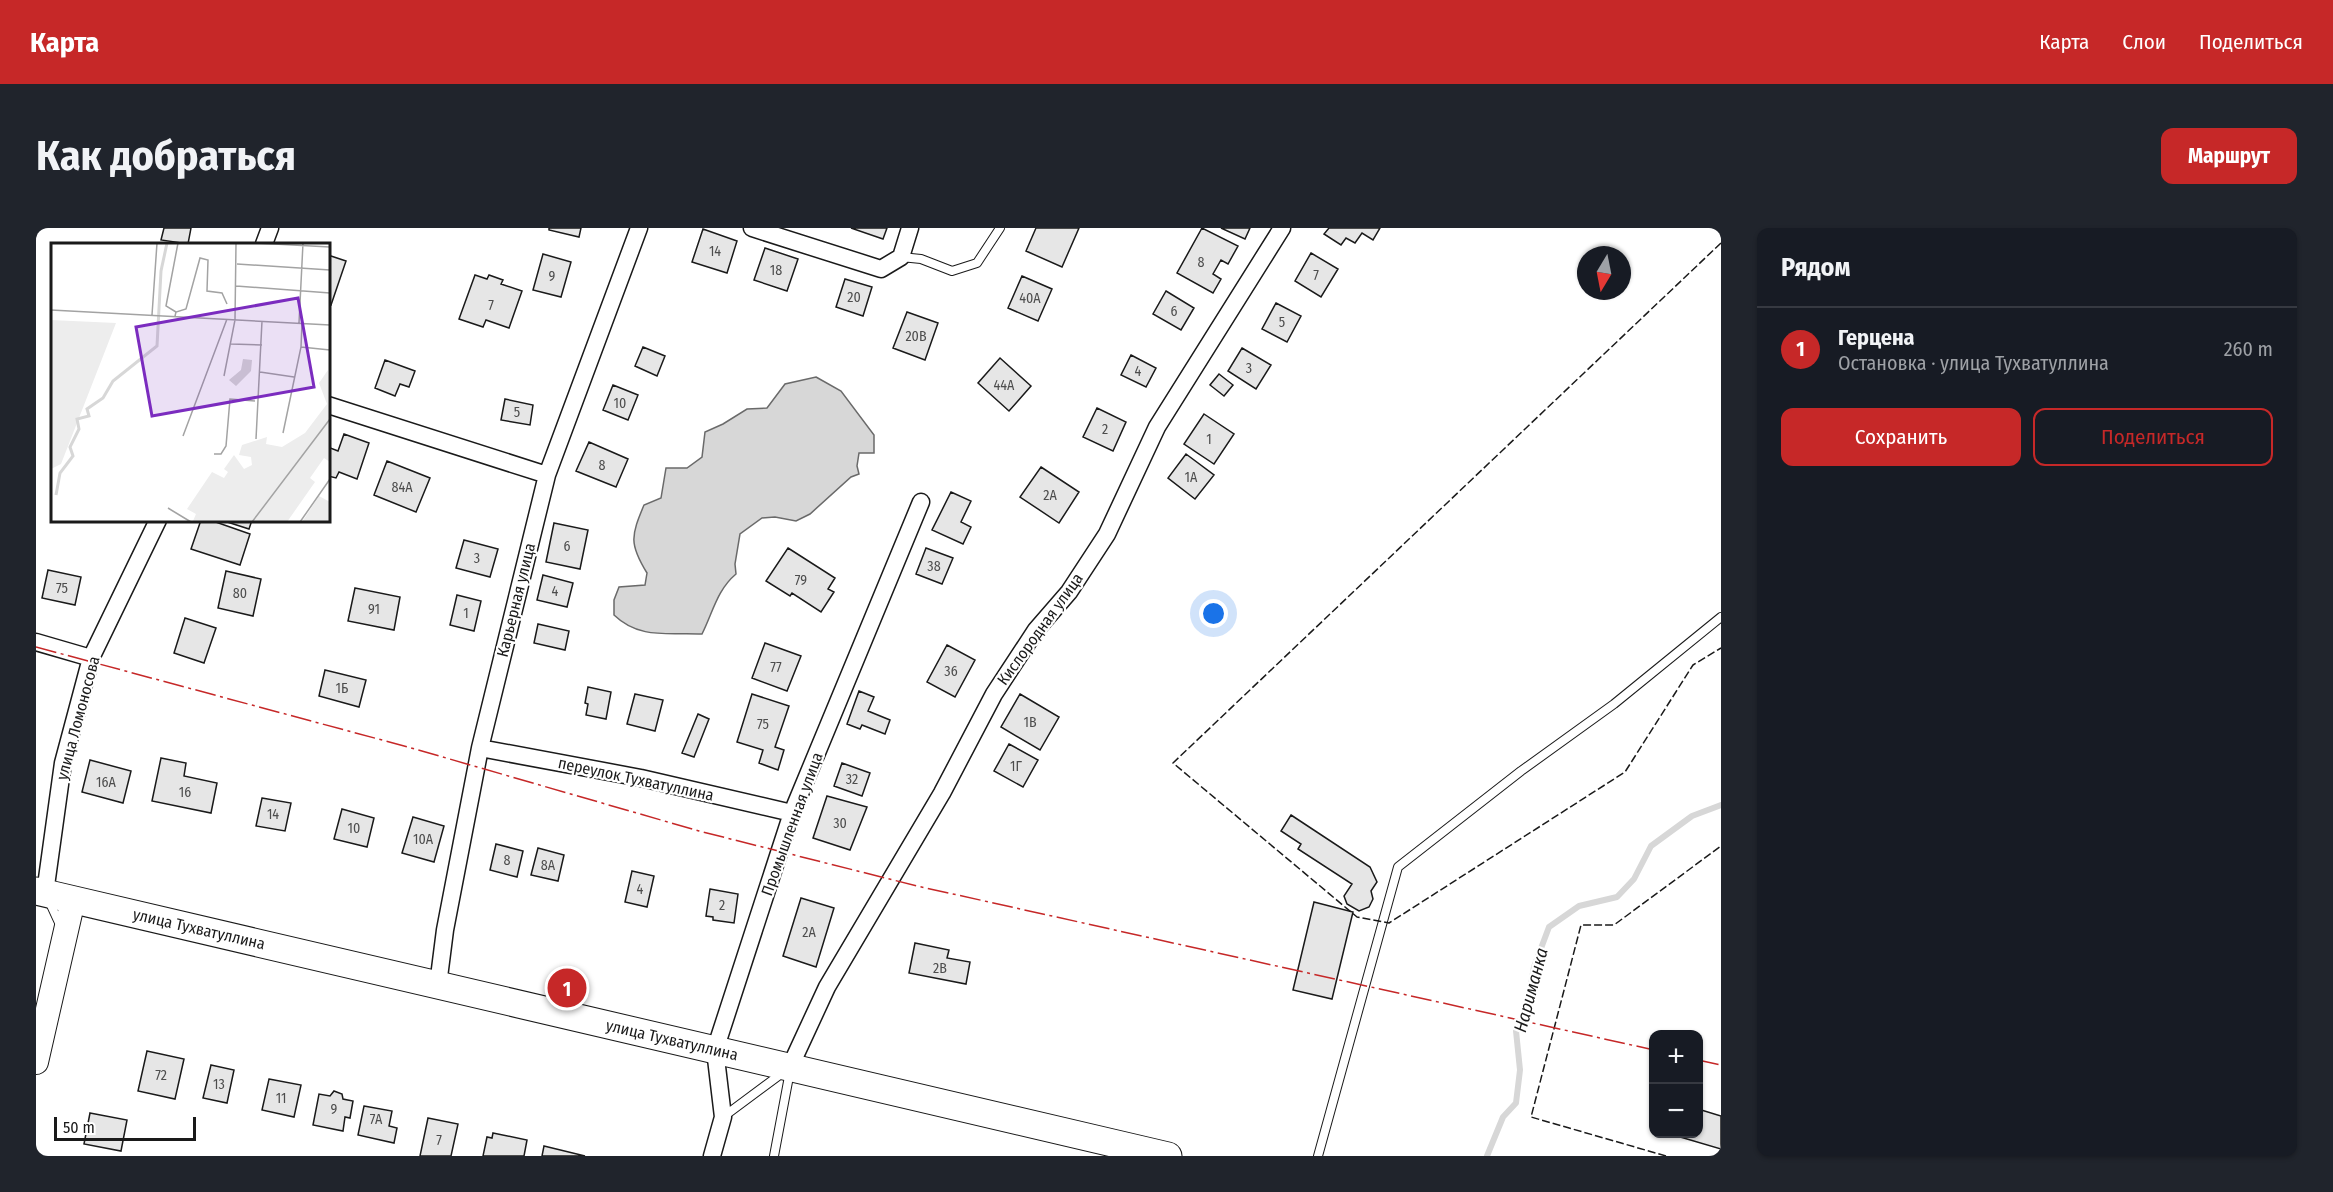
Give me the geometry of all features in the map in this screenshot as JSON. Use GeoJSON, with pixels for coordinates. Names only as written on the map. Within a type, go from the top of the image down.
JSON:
{"type":"FeatureCollection","features":[{"type":"Feature","properties":{"kind":"main road","name":"улица Тухватуллина"},"geometry":{"type":"LineString","coordinates":[[40,892],[1168,1156]]}},
{"type":"Feature","properties":{"kind":"street"},"geometry":{"type":"LineString","coordinates":[[264,243],[270,228]]}},
{"type":"Feature","properties":{"kind":"street","name":"Карьерная улица"},"geometry":{"type":"LineString","coordinates":[[438,985],[445,930],[480,748],[547,475],[639,228]]}},
{"type":"Feature","properties":{"kind":"street"},"geometry":{"type":"LineString","coordinates":[[752,228],[881,268],[901,257],[910,228]]}},
{"type":"Feature","properties":{"kind":"street","name":"Кислородная улица"},"geometry":{"type":"LineString","coordinates":[[790,1067],[827,987],[942,793],[994,694],[1036,630],[1070,592],[1107,534],[1157,427],[1282,228]]}},
{"type":"Feature","properties":{"kind":"street"},"geometry":{"type":"LineString","coordinates":[[330,406],[547,475]]}},
{"type":"Feature","properties":{"kind":"street","name":"Промышленная улица"},"geometry":{"type":"LineString","coordinates":[[712,1156],[723,1117],[715,1050],[792,813],[921,502]]}},
{"type":"Feature","properties":{"kind":"street","name":"улица Ломоносова"},"geometry":{"type":"LineString","coordinates":[[40,892],[63,763],[91,658],[157,522]]}},
{"type":"Feature","properties":{"kind":"street"},"geometry":{"type":"LineString","coordinates":[[36,642],[91,658]]}},
{"type":"Feature","properties":{"kind":"street","name":"переулок Тухватуллина"},"geometry":{"type":"LineString","coordinates":[[480,748],[641,778],[792,813]]}},
{"type":"Feature","properties":{"kind":"street"},"geometry":{"type":"LineString","coordinates":[[36,1062],[73,900]]}},
{"type":"Feature","properties":{"kind":"lane"},"geometry":{"type":"LineString","coordinates":[[901,257],[921,259],[952,271],[977,263],[1000,228]]}},
{"type":"Feature","properties":{"kind":"lane"},"geometry":{"type":"LineString","coordinates":[[1318,1156],[1398,867],[1521,771],[1614,704],[1721,617]]}},
{"type":"Feature","properties":{"kind":"lane"},"geometry":{"type":"LineString","coordinates":[[40,892],[64,936]]}},
{"type":"Feature","properties":{"kind":"lane"},"geometry":{"type":"LineString","coordinates":[[723,1117],[790,1067]]}},
{"type":"Feature","properties":{"kind":"lane"},"geometry":{"type":"LineString","coordinates":[[774,1156],[790,1067]]}},
{"type":"Feature","properties":{"kind":"shaded area"},"geometry":{"type":"Polygon","coordinates":[[[816,377],[841,391],[874,435],[874,453],[859,453],[857,466],[859,474],[851,477],[810,514],[796,521],[775,517],[762,518],[740,534],[735,564],[736,574],[720,594],[702,634],[667,634],[645,631],[624,623],[614,615],[614,600],[619,587],[645,585],[647,573],[637,554],[634,532],[644,505],[661,498],[666,468],[687,468],[702,457],[705,432],[747,409],[767,408],[785,384],[816,377]]]}},
{"type":"Feature","properties":{"kind":"building"},"geometry":{"type":"Polygon","coordinates":[[[164,228],[191,228],[188,243],[161,240],[164,228]]]}},
{"type":"Feature","properties":{"kind":"building"},"geometry":{"type":"Polygon","coordinates":[[[549,228],[581,228],[579,237],[549,230],[549,228]]]}},
{"type":"Feature","properties":{"kind":"building"},"geometry":{"type":"Polygon","coordinates":[[[851,228],[887,228],[883,239],[851,228]]]}},
{"type":"Feature","properties":{"kind":"building"},"geometry":{"type":"Polygon","coordinates":[[[1036,228],[1079,228],[1062,267],[1026,251],[1036,228]]]}},
{"type":"Feature","properties":{"kind":"building"},"geometry":{"type":"Polygon","coordinates":[[[1202,228],[1238,246],[1228,264],[1221,260],[1213,274],[1221,279],[1213,293],[1177,273],[1202,228]]]}},
{"type":"Feature","properties":{"kind":"building"},"geometry":{"type":"Polygon","coordinates":[[[1221,228],[1250,228],[1245,239],[1221,228]]]}},
{"type":"Feature","properties":{"kind":"building"},"geometry":{"type":"Polygon","coordinates":[[[1329,228],[1380,228],[1373,240],[1362,233],[1355,243],[1346,238],[1341,245],[1324,234],[1329,228]]]}},
{"type":"Feature","properties":{"kind":"building"},"geometry":{"type":"Polygon","coordinates":[[[703,229],[737,241],[727,273],[692,262],[703,229]]]}},
{"type":"Feature","properties":{"kind":"building"},"geometry":{"type":"Polygon","coordinates":[[[765,248],[798,259],[787,291],[754,280],[765,248]]]}},
{"type":"Feature","properties":{"kind":"building"},"geometry":{"type":"Polygon","coordinates":[[[1311,253],[1338,269],[1321,297],[1295,281],[1311,253]]]}},
{"type":"Feature","properties":{"kind":"building"},"geometry":{"type":"Polygon","coordinates":[[[543,254],[571,262],[561,297],[533,290],[543,254]]]}},
{"type":"Feature","properties":{"kind":"building"},"geometry":{"type":"Polygon","coordinates":[[[330,256],[346,261],[330,305],[330,256]]]}},
{"type":"Feature","properties":{"kind":"building"},"geometry":{"type":"Polygon","coordinates":[[[475,275],[487,279],[489,275],[503,280],[501,284],[522,291],[509,328],[486,320],[483,327],[459,319],[475,275]]]}},
{"type":"Feature","properties":{"kind":"building"},"geometry":{"type":"Polygon","coordinates":[[[1022,276],[1052,289],[1038,321],[1008,308],[1022,276]]]}},
{"type":"Feature","properties":{"kind":"building"},"geometry":{"type":"Polygon","coordinates":[[[845,279],[872,287],[863,316],[836,307],[845,279]]]}},
{"type":"Feature","properties":{"kind":"building"},"geometry":{"type":"Polygon","coordinates":[[[1166,291],[1194,308],[1181,330],[1153,314],[1166,291]]]}},
{"type":"Feature","properties":{"kind":"building"},"geometry":{"type":"Polygon","coordinates":[[[1276,303],[1301,316],[1287,342],[1262,329],[1276,303]]]}},
{"type":"Feature","properties":{"kind":"building"},"geometry":{"type":"Polygon","coordinates":[[[907,312],[938,323],[925,360],[893,348],[907,312]]]}},
{"type":"Feature","properties":{"kind":"building"},"geometry":{"type":"Polygon","coordinates":[[[643,347],[665,356],[657,376],[635,366],[643,347]]]}},
{"type":"Feature","properties":{"kind":"building"},"geometry":{"type":"Polygon","coordinates":[[[1242,348],[1271,365],[1256,389],[1228,371],[1242,348]]]}},
{"type":"Feature","properties":{"kind":"building"},"geometry":{"type":"Polygon","coordinates":[[[1131,355],[1156,368],[1146,387],[1121,375],[1131,355]]]}},
{"type":"Feature","properties":{"kind":"building"},"geometry":{"type":"Polygon","coordinates":[[[1000,358],[1031,386],[1009,411],[978,383],[1000,358]]]}},
{"type":"Feature","properties":{"kind":"building"},"geometry":{"type":"Polygon","coordinates":[[[385,360],[415,371],[409,387],[400,384],[395,396],[375,388],[385,360]]]}},
{"type":"Feature","properties":{"kind":"building"},"geometry":{"type":"Polygon","coordinates":[[[1219,374],[1233,385],[1224,396],[1210,385],[1219,374]]]}},
{"type":"Feature","properties":{"kind":"building"},"geometry":{"type":"Polygon","coordinates":[[[613,385],[638,395],[628,420],[603,410],[613,385]]]}},
{"type":"Feature","properties":{"kind":"building"},"geometry":{"type":"Polygon","coordinates":[[[505,399],[533,405],[530,425],[501,420],[505,399]]]}},
{"type":"Feature","properties":{"kind":"building"},"geometry":{"type":"Polygon","coordinates":[[[1097,408],[1126,422],[1113,451],[1083,437],[1097,408]]]}},
{"type":"Feature","properties":{"kind":"building"},"geometry":{"type":"Polygon","coordinates":[[[1204,414],[1234,434],[1214,464],[1184,444],[1204,414]]]}},
{"type":"Feature","properties":{"kind":"building"},"geometry":{"type":"Polygon","coordinates":[[[344,434],[369,443],[357,479],[339,472],[336,478],[330,476],[330,448],[338,451],[344,434]]]}},
{"type":"Feature","properties":{"kind":"building"},"geometry":{"type":"Polygon","coordinates":[[[589,442],[628,459],[616,487],[576,471],[589,442]]]}},
{"type":"Feature","properties":{"kind":"building"},"geometry":{"type":"Polygon","coordinates":[[[1186,454],[1214,475],[1195,499],[1168,478],[1186,454]]]}},
{"type":"Feature","properties":{"kind":"building"},"geometry":{"type":"Polygon","coordinates":[[[387,461],[430,478],[416,512],[374,495],[387,461]]]}},
{"type":"Feature","properties":{"kind":"building"},"geometry":{"type":"Polygon","coordinates":[[[1041,467],[1079,492],[1059,523],[1020,497],[1041,467]]]}},
{"type":"Feature","properties":{"kind":"building"},"geometry":{"type":"Polygon","coordinates":[[[951,492],[971,501],[961,522],[971,527],[963,544],[932,530],[951,492]]]}},
{"type":"Feature","properties":{"kind":"building"},"geometry":{"type":"Polygon","coordinates":[[[200,522],[216,522],[250,534],[240,565],[191,549],[200,522]]]}},
{"type":"Feature","properties":{"kind":"building"},"geometry":{"type":"Polygon","coordinates":[[[227,522],[251,522],[249,529],[227,522]]]}},
{"type":"Feature","properties":{"kind":"building"},"geometry":{"type":"Polygon","coordinates":[[[554,523],[588,530],[580,569],[546,562],[554,523]]]}},
{"type":"Feature","properties":{"kind":"building"},"geometry":{"type":"Polygon","coordinates":[[[464,540],[498,549],[490,577],[456,568],[464,540]]]}},
{"type":"Feature","properties":{"kind":"building"},"geometry":{"type":"Polygon","coordinates":[[[788,548],[835,578],[828,589],[834,592],[821,612],[792,593],[790,596],[766,581],[788,548]]]}},
{"type":"Feature","properties":{"kind":"building"},"geometry":{"type":"Polygon","coordinates":[[[926,548],[953,558],[942,584],[916,574],[926,548]]]}},
{"type":"Feature","properties":{"kind":"building"},"geometry":{"type":"Polygon","coordinates":[[[48,570],[81,577],[75,605],[42,598],[48,570]]]}},
{"type":"Feature","properties":{"kind":"building"},"geometry":{"type":"Polygon","coordinates":[[[226,571],[261,579],[253,616],[218,608],[226,571]]]}},
{"type":"Feature","properties":{"kind":"building"},"geometry":{"type":"Polygon","coordinates":[[[543,575],[573,583],[567,607],[537,600],[543,575]]]}},
{"type":"Feature","properties":{"kind":"building"},"geometry":{"type":"Polygon","coordinates":[[[355,588],[400,597],[394,630],[348,621],[355,588]]]}},
{"type":"Feature","properties":{"kind":"building"},"geometry":{"type":"Polygon","coordinates":[[[457,595],[481,601],[474,631],[450,625],[457,595]]]}},
{"type":"Feature","properties":{"kind":"building"},"geometry":{"type":"Polygon","coordinates":[[[185,618],[216,628],[204,663],[174,653],[185,618]]]}},
{"type":"Feature","properties":{"kind":"building"},"geometry":{"type":"Polygon","coordinates":[[[538,624],[569,631],[565,650],[534,643],[538,624]]]}},
{"type":"Feature","properties":{"kind":"building"},"geometry":{"type":"Polygon","coordinates":[[[765,643],[801,656],[787,691],[752,678],[765,643]]]}},
{"type":"Feature","properties":{"kind":"building"},"geometry":{"type":"Polygon","coordinates":[[[947,645],[975,660],[955,697],[927,682],[947,645]]]}},
{"type":"Feature","properties":{"kind":"building"},"geometry":{"type":"Polygon","coordinates":[[[325,670],[366,680],[359,707],[319,696],[325,670]]]}},
{"type":"Feature","properties":{"kind":"building"},"geometry":{"type":"Polygon","coordinates":[[[588,687],[611,692],[606,719],[586,715],[588,704],[585,703],[588,687]]]}},
{"type":"Feature","properties":{"kind":"building"},"geometry":{"type":"Polygon","coordinates":[[[859,691],[874,697],[868,711],[890,720],[885,734],[862,725],[860,729],[847,724],[859,691]]]}},
{"type":"Feature","properties":{"kind":"building"},"geometry":{"type":"Polygon","coordinates":[[[635,694],[663,700],[655,731],[627,724],[635,694]]]}},
{"type":"Feature","properties":{"kind":"building"},"geometry":{"type":"Polygon","coordinates":[[[752,694],[789,706],[775,747],[784,750],[778,770],[759,763],[763,750],[737,742],[752,694]]]}},
{"type":"Feature","properties":{"kind":"building"},"geometry":{"type":"Polygon","coordinates":[[[1020,694],[1059,717],[1040,750],[1001,727],[1020,694]]]}},
{"type":"Feature","properties":{"kind":"building"},"geometry":{"type":"Polygon","coordinates":[[[698,714],[709,719],[694,757],[682,753],[698,714]]]}},
{"type":"Feature","properties":{"kind":"building"},"geometry":{"type":"Polygon","coordinates":[[[1009,744],[1038,760],[1023,787],[994,771],[1009,744]]]}},
{"type":"Feature","properties":{"kind":"building"},"geometry":{"type":"Polygon","coordinates":[[[161,758],[186,763],[184,776],[217,783],[211,813],[152,801],[161,758]]]}},
{"type":"Feature","properties":{"kind":"building"},"geometry":{"type":"Polygon","coordinates":[[[90,760],[131,771],[123,803],[82,792],[90,760]]]}},
{"type":"Feature","properties":{"kind":"building"},"geometry":{"type":"Polygon","coordinates":[[[842,763],[870,773],[862,796],[834,786],[842,763]]]}},
{"type":"Feature","properties":{"kind":"building"},"geometry":{"type":"Polygon","coordinates":[[[827,796],[867,807],[850,850],[813,838],[827,796]]]}},
{"type":"Feature","properties":{"kind":"building"},"geometry":{"type":"Polygon","coordinates":[[[262,798],[291,803],[285,831],[256,826],[262,798]]]}},
{"type":"Feature","properties":{"kind":"building"},"geometry":{"type":"Polygon","coordinates":[[[342,809],[374,818],[367,847],[334,839],[342,809]]]}},
{"type":"Feature","properties":{"kind":"building"},"geometry":{"type":"Polygon","coordinates":[[[1291,815],[1370,867],[1377,882],[1371,891],[1373,899],[1369,907],[1359,911],[1347,904],[1344,896],[1352,884],[1298,849],[1301,844],[1281,831],[1291,815]]]}},
{"type":"Feature","properties":{"kind":"building"},"geometry":{"type":"Polygon","coordinates":[[[413,817],[444,826],[434,862],[402,853],[413,817]]]}},
{"type":"Feature","properties":{"kind":"building"},"geometry":{"type":"Polygon","coordinates":[[[496,844],[523,851],[517,877],[490,870],[496,844]]]}},
{"type":"Feature","properties":{"kind":"building"},"geometry":{"type":"Polygon","coordinates":[[[538,848],[564,855],[558,881],[531,875],[538,848]]]}},
{"type":"Feature","properties":{"kind":"building"},"geometry":{"type":"Polygon","coordinates":[[[632,871],[654,876],[647,907],[625,902],[632,871]]]}},
{"type":"Feature","properties":{"kind":"building"},"geometry":{"type":"Polygon","coordinates":[[[710,889],[738,894],[734,923],[713,920],[713,917],[706,916],[710,889]]]}},
{"type":"Feature","properties":{"kind":"building"},"geometry":{"type":"Polygon","coordinates":[[[801,898],[834,908],[816,967],[783,956],[801,898]]]}},
{"type":"Feature","properties":{"kind":"building"},"geometry":{"type":"Polygon","coordinates":[[[1314,902],[1353,912],[1332,999],[1293,990],[1314,902]]]}},
{"type":"Feature","properties":{"kind":"building"},"geometry":{"type":"Polygon","coordinates":[[[915,943],[949,950],[947,958],[970,962],[966,984],[909,973],[915,943]]]}},
{"type":"Feature","properties":{"kind":"building"},"geometry":{"type":"Polygon","coordinates":[[[147,1051],[184,1059],[175,1099],[138,1091],[147,1051]]]}},
{"type":"Feature","properties":{"kind":"building"},"geometry":{"type":"Polygon","coordinates":[[[211,1065],[234,1070],[227,1103],[203,1098],[211,1065]]]}},
{"type":"Feature","properties":{"kind":"building"},"geometry":{"type":"Polygon","coordinates":[[[269,1079],[301,1085],[294,1117],[262,1110],[269,1079]]]}},
{"type":"Feature","properties":{"kind":"building"},"geometry":{"type":"Polygon","coordinates":[[[334,1091],[342,1094],[343,1099],[353,1101],[350,1118],[345,1117],[343,1131],[313,1125],[319,1094],[330,1096],[334,1091]]]}},
{"type":"Feature","properties":{"kind":"building"},"geometry":{"type":"Polygon","coordinates":[[[364,1106],[392,1111],[389,1126],[397,1128],[394,1143],[358,1135],[364,1106]]]}},
{"type":"Feature","properties":{"kind":"building"},"geometry":{"type":"Polygon","coordinates":[[[1703,1111],[1721,1116],[1721,1149],[1684,1138],[1703,1138],[1703,1111]]]}},
{"type":"Feature","properties":{"kind":"building"},"geometry":{"type":"Polygon","coordinates":[[[90,1113],[127,1120],[121,1151],[84,1144],[90,1113]]]}},
{"type":"Feature","properties":{"kind":"building"},"geometry":{"type":"Polygon","coordinates":[[[428,1118],[458,1124],[451,1156],[420,1156],[428,1118]]]}},
{"type":"Feature","properties":{"kind":"building"},"geometry":{"type":"Polygon","coordinates":[[[493,1133],[527,1140],[524,1156],[483,1156],[487,1137],[492,1138],[493,1133]]]}},
{"type":"Feature","properties":{"kind":"building"},"geometry":{"type":"Polygon","coordinates":[[[544,1146],[585,1156],[542,1156],[544,1146]]]}},
{"type":"Feature","properties":{"kind":"waterway","name":"Нариманка"},"geometry":{"type":"LineString","coordinates":[[1487,1156],[1503,1117],[1516,1103],[1520,1070],[1516,1031],[1524,1025],[1534,967],[1549,927],[1579,906],[1617,897],[1634,879],[1651,846],[1692,816],[1721,805]]}},
{"type":"Feature","properties":{"kind":"fence"},"geometry":{"type":"LineString","coordinates":[[1721,243],[1173,763],[1357,917],[1389,923],[1625,772],[1693,665],[1721,648]]}},
{"type":"Feature","properties":{"kind":"fence"},"geometry":{"type":"LineString","coordinates":[[1666,1156],[1531,1117],[1581,925],[1614,925],[1721,846]]}},
{"type":"Feature","properties":{"kind":"power"},"geometry":{"type":"LineString","coordinates":[[36,647],[408,747],[699,831],[917,886],[1649,1049]]}},
{"type":"Feature","properties":{"kind":"power"},"geometry":{"type":"LineString","coordinates":[[1703,1061],[1721,1065]]}},
{"type":"Feature","properties":{"kind":"place","name":"Герцена"},"geometry":{"type":"Point","coordinates":[567,988]}}]}
